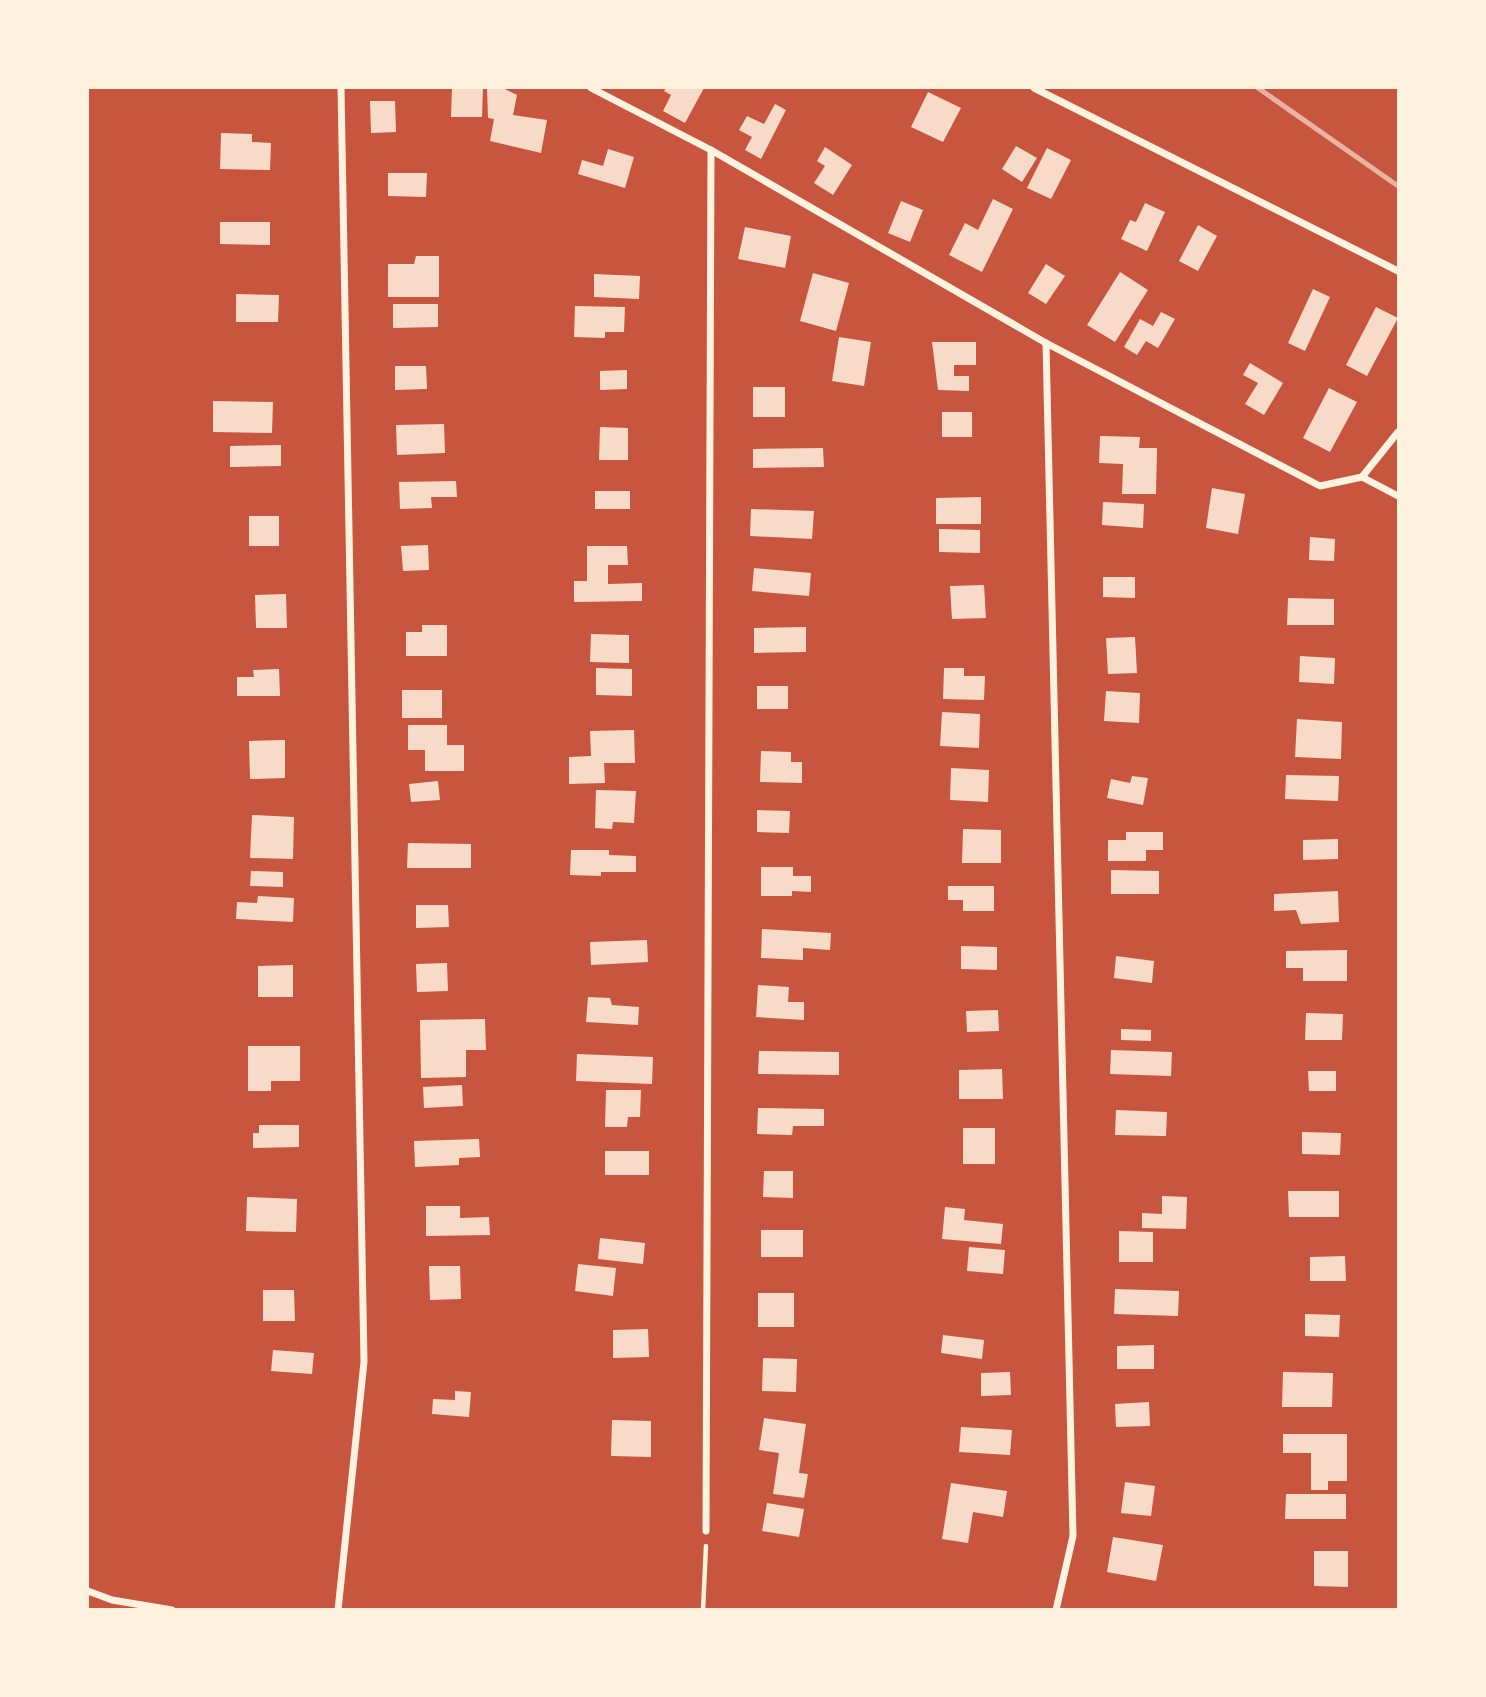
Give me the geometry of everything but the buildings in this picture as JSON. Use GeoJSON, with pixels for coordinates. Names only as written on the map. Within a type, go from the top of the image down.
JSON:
{"type":"FeatureCollection","features":[{"type":"Feature","properties":{"kind":"street"},"geometry":{"type":"LineString","coordinates":[[338,1609],[365,1362],[341,88]]}},
{"type":"Feature","properties":{"kind":"street"},"geometry":{"type":"LineString","coordinates":[[591,88],[711,150],[1046,343],[1320,486],[1362,477],[1398,432]]}},
{"type":"Feature","properties":{"kind":"street"},"geometry":{"type":"LineString","coordinates":[[1034,88],[1398,271]]}},
{"type":"Feature","properties":{"kind":"street"},"geometry":{"type":"LineString","coordinates":[[706,1531],[711,150]]}},
{"type":"Feature","properties":{"kind":"street"},"geometry":{"type":"LineString","coordinates":[[1046,343],[1073,1536],[1055,1609]]}},
{"type":"Feature","properties":{"kind":"street"},"geometry":{"type":"LineString","coordinates":[[1362,477],[1398,496]]}},
{"type":"Feature","properties":{"kind":"street"},"geometry":{"type":"LineString","coordinates":[[88,1591],[112,1600],[172,1609]]}},
{"type":"Feature","properties":{"kind":"path"},"geometry":{"type":"LineString","coordinates":[[703,1609],[706,1531]]}},
{"type":"Feature","properties":{"kind":"railway"},"geometry":{"type":"LineString","coordinates":[[1258,88],[1398,186]]}}]}
